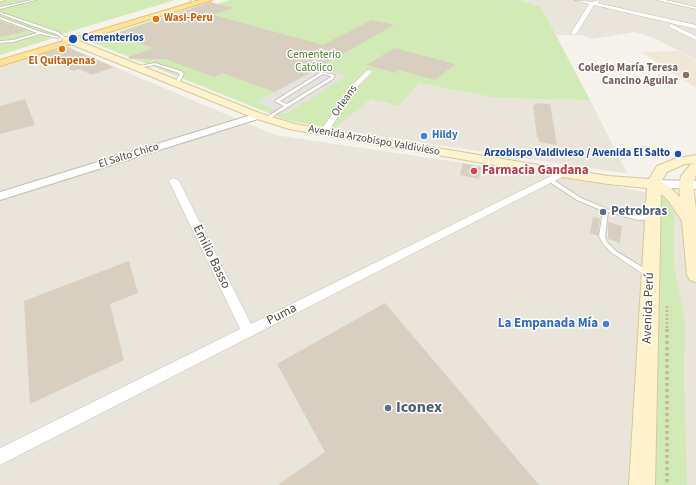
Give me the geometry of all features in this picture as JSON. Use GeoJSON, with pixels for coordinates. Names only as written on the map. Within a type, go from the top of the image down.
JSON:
{"type":"FeatureCollection","features":[{"type":"Feature","properties":{"kind":"main road"},"geometry":{"type":"LineString","coordinates":[[0,63],[194,0]]}},
{"type":"Feature","properties":{"kind":"main road"},"geometry":{"type":"LineString","coordinates":[[0,59],[208,0]]}},
{"type":"Feature","properties":{"kind":"main road","name":"Avenida Arzobispo Valdivieso"},"geometry":{"type":"LineString","coordinates":[[69,40],[262,117],[323,133],[563,174],[654,184]]}},
{"type":"Feature","properties":{"kind":"main road"},"geometry":{"type":"LineString","coordinates":[[691,222],[672,196],[654,184],[656,177],[662,170],[677,163],[696,159]]}},
{"type":"Feature","properties":{"kind":"main road"},"geometry":{"type":"LineString","coordinates":[[696,167],[688,176],[691,185],[691,222],[696,275]]}},
{"type":"Feature","properties":{"kind":"main road","name":"Avenida Perú"},"geometry":{"type":"LineString","coordinates":[[642,485],[654,184]]}},
{"type":"Feature","properties":{"kind":"street"},"geometry":{"type":"LineString","coordinates":[[577,0],[696,27]]}},
{"type":"Feature","properties":{"kind":"street"},"geometry":{"type":"LineString","coordinates":[[574,33],[592,4],[600,0]]}},
{"type":"Feature","properties":{"kind":"street"},"geometry":{"type":"LineString","coordinates":[[659,0],[696,8]]}},
{"type":"Feature","properties":{"kind":"street"},"geometry":{"type":"LineString","coordinates":[[651,16],[696,38]]}},
{"type":"Feature","properties":{"kind":"street","name":"Orleans"},"geometry":{"type":"LineString","coordinates":[[323,133],[355,84],[370,71]]}},
{"type":"Feature","properties":{"kind":"street","name":"El Salto Chico"},"geometry":{"type":"LineString","coordinates":[[0,196],[262,117]]}},
{"type":"Feature","properties":{"kind":"street","name":"Puma"},"geometry":{"type":"LineString","coordinates":[[0,457],[563,174]]}},
{"type":"Feature","properties":{"kind":"street","name":"Emilio Basso"},"geometry":{"type":"LineString","coordinates":[[174,181],[248,332]]}},
{"type":"Feature","properties":{"kind":"street","name":"Avenida Arzobispo Valdivieso"},"geometry":{"type":"LineString","coordinates":[[654,184],[691,185]]}},
{"type":"Feature","properties":{"kind":"lane"},"geometry":{"type":"LineString","coordinates":[[0,1],[4,0]]}},
{"type":"Feature","properties":{"kind":"lane"},"geometry":{"type":"LineString","coordinates":[[0,8],[35,0]]}},
{"type":"Feature","properties":{"kind":"lane"},"geometry":{"type":"LineString","coordinates":[[0,13],[57,34],[69,40]]}},
{"type":"Feature","properties":{"kind":"lane"},"geometry":{"type":"LineString","coordinates":[[0,18],[40,33],[69,40]]}},
{"type":"Feature","properties":{"kind":"lane"},"geometry":{"type":"LineString","coordinates":[[0,42],[9,42],[40,33]]}},
{"type":"Feature","properties":{"kind":"lane"},"geometry":{"type":"LineString","coordinates":[[262,117],[286,106],[332,78],[333,75],[326,73],[319,75],[277,101],[286,106]]}},
{"type":"Feature","properties":{"kind":"lane"},"geometry":{"type":"LineString","coordinates":[[550,180],[579,199],[606,210],[638,218],[653,217]]}},
{"type":"Feature","properties":{"kind":"lane"},"geometry":{"type":"LineString","coordinates":[[606,210],[602,236],[605,243],[633,266],[650,276]]}},
{"type":"Feature","properties":{"kind":"path"},"geometry":{"type":"LineString","coordinates":[[667,301],[667,485]]}},
{"type":"Feature","properties":{"kind":"shaded area"},"geometry":{"type":"Polygon","coordinates":[[[519,0],[696,0],[696,60],[654,38],[635,32],[593,39],[580,35],[555,35],[541,7],[519,0]]]}},
{"type":"Feature","properties":{"kind":"shaded area"},"geometry":{"type":"Polygon","coordinates":[[[65,46],[275,135],[597,183],[696,202],[696,485],[0,485],[0,66],[65,46]]]}},
{"type":"Feature","properties":{"kind":"shaded area","name":"Colegio María Teresa Cancino Aguilar"},"geometry":{"type":"Polygon","coordinates":[[[678,51],[696,61],[696,88],[641,52],[678,51]]]}},
{"type":"Feature","properties":{"kind":"shaded area"},"geometry":{"type":"Polygon","coordinates":[[[320,68],[347,76],[286,114],[256,102],[320,68]]]}},
{"type":"Feature","properties":{"kind":"shaded area"},"geometry":{"type":"Polygon","coordinates":[[[419,83],[496,98],[590,100],[627,173],[334,129],[371,99],[399,106],[419,83]]]}},
{"type":"Feature","properties":{"kind":"green space"},"geometry":{"type":"Polygon","coordinates":[[[0,0],[175,0],[75,30],[0,55],[0,0]]]}},
{"type":"Feature","properties":{"kind":"green space","name":"Cementerio Católico"},"geometry":{"type":"Polygon","coordinates":[[[230,0],[519,0],[541,7],[590,100],[496,98],[419,83],[399,106],[371,99],[334,129],[286,120],[89,41],[154,20],[161,22],[230,0]]]}},
{"type":"Feature","properties":{"kind":"green space"},"geometry":{"type":"Polygon","coordinates":[[[658,192],[665,198],[674,213],[674,266],[685,319],[684,373],[687,485],[649,485],[658,192]]]}},
{"type":"Feature","properties":{"kind":"building"},"geometry":{"type":"Polygon","coordinates":[[[210,2],[234,8],[213,15],[323,45],[372,20],[394,25],[275,92],[222,73],[214,77],[165,59],[129,59],[129,57],[153,48],[114,34],[210,2]]]}},
{"type":"Feature","properties":{"kind":"building"},"geometry":{"type":"Polygon","coordinates":[[[0,21],[27,31],[0,37],[0,21]]]}},
{"type":"Feature","properties":{"kind":"building"},"geometry":{"type":"Polygon","coordinates":[[[67,47],[114,67],[92,75],[79,69],[73,71],[39,55],[67,47]]]}},
{"type":"Feature","properties":{"kind":"building"},"geometry":{"type":"Polygon","coordinates":[[[394,48],[455,64],[435,80],[399,70],[395,73],[367,65],[394,48]]]}},
{"type":"Feature","properties":{"kind":"building"},"geometry":{"type":"Polygon","coordinates":[[[25,99],[35,125],[0,134],[0,106],[25,99]]]}},
{"type":"Feature","properties":{"kind":"building"},"geometry":{"type":"Polygon","coordinates":[[[535,103],[550,104],[557,145],[539,142],[539,138],[537,138],[533,105],[535,105],[535,103]]]}},
{"type":"Feature","properties":{"kind":"building"},"geometry":{"type":"Polygon","coordinates":[[[463,163],[481,167],[479,179],[460,175],[463,163]]]}},
{"type":"Feature","properties":{"kind":"building"},"geometry":{"type":"Polygon","coordinates":[[[593,217],[600,219],[598,236],[590,233],[593,217]]]}},
{"type":"Feature","properties":{"kind":"building"},"geometry":{"type":"Polygon","coordinates":[[[608,222],[622,226],[620,243],[608,239],[608,222]]]}},
{"type":"Feature","properties":{"kind":"building"},"geometry":{"type":"Polygon","coordinates":[[[129,261],[138,293],[110,304],[124,360],[30,404],[24,301],[129,261]]]}},
{"type":"Feature","properties":{"kind":"building","name":"Iconex"},"geometry":{"type":"Polygon","coordinates":[[[385,303],[539,485],[278,485],[325,452],[277,364],[385,303]]]}},
{"type":"Feature","properties":{"kind":"place","name":"Wasi-Peru"},"geometry":{"type":"Point","coordinates":[156,19]}},
{"type":"Feature","properties":{"kind":"place","name":"Cementerios"},"geometry":{"type":"Point","coordinates":[73,39]}},
{"type":"Feature","properties":{"kind":"place","name":"El Quitapenas"},"geometry":{"type":"Point","coordinates":[62,49]}},
{"type":"Feature","properties":{"kind":"place","name":"Colegio María Teresa Cancino Aguilar"},"geometry":{"type":"Point","coordinates":[686,75]}},
{"type":"Feature","properties":{"kind":"place","name":"Hildy"},"geometry":{"type":"Point","coordinates":[424,136]}},
{"type":"Feature","properties":{"kind":"place","name":"Arzobispo Valdivieso / Avenida El Salto"},"geometry":{"type":"Point","coordinates":[678,154]}},
{"type":"Feature","properties":{"kind":"place","name":"Farmacia Gandana"},"geometry":{"type":"Point","coordinates":[474,171]}},
{"type":"Feature","properties":{"kind":"place","name":"Petrobras"},"geometry":{"type":"Point","coordinates":[603,212]}},
{"type":"Feature","properties":{"kind":"place","name":"La Empanada Mía"},"geometry":{"type":"Point","coordinates":[606,324]}},
{"type":"Feature","properties":{"kind":"place","name":"Iconex"},"geometry":{"type":"Point","coordinates":[388,408]}}]}
